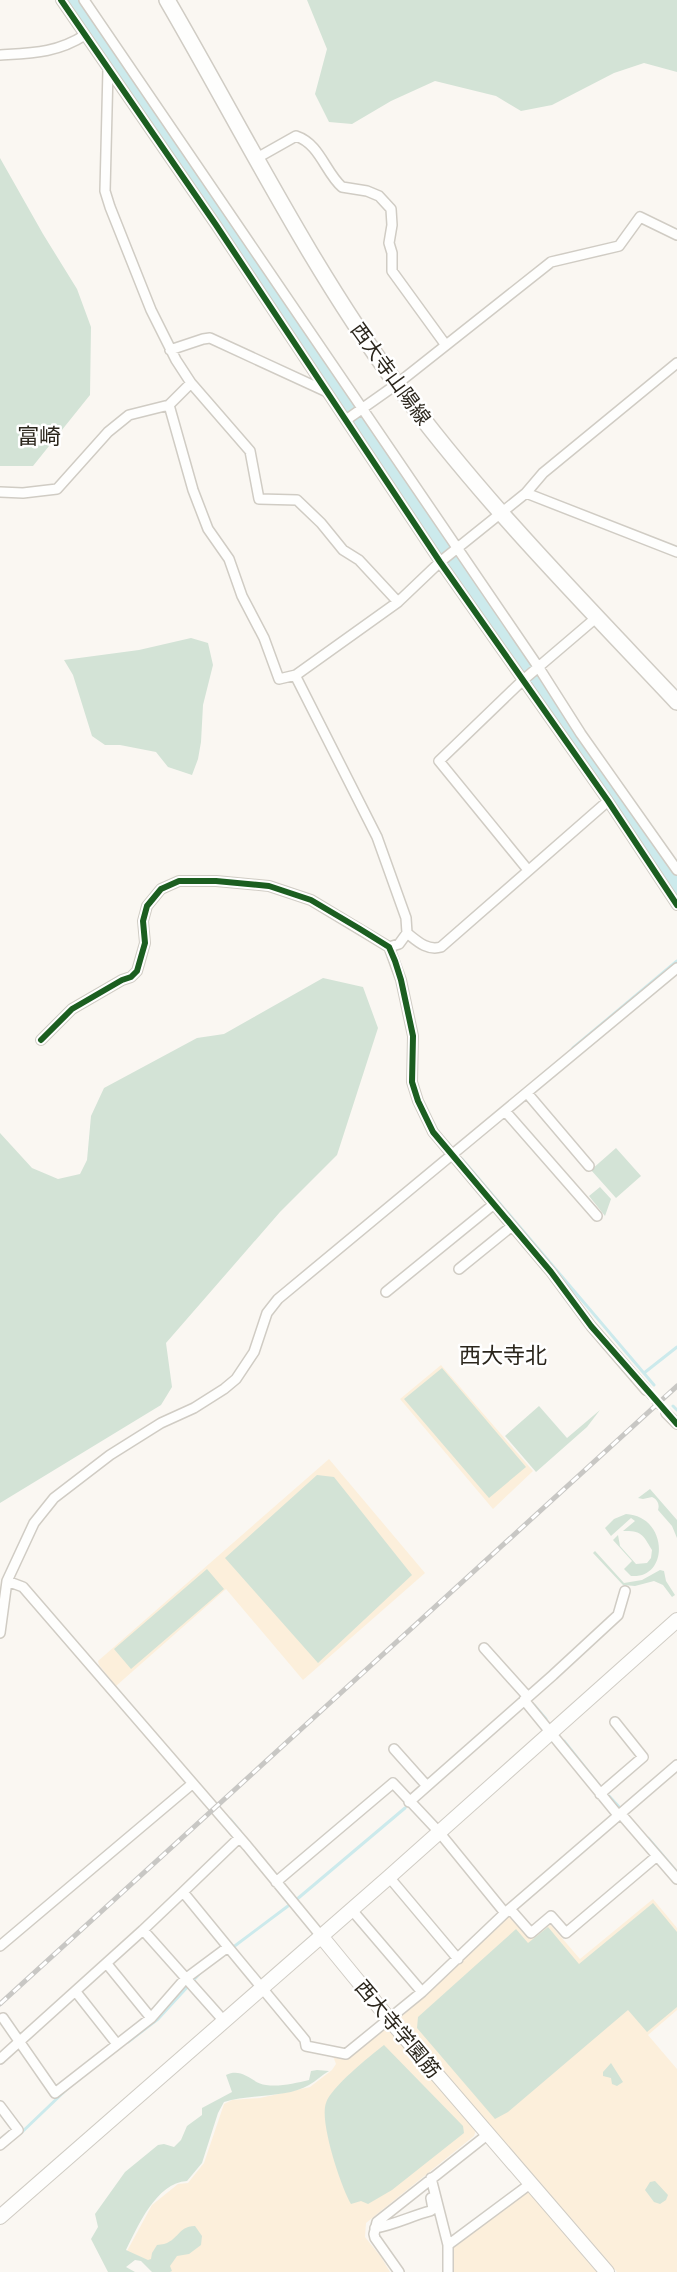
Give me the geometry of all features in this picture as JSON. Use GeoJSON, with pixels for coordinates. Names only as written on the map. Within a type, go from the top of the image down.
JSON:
{"type":"FeatureCollection","features":[{"type":"Feature","properties":{"kind":"main road","name":"西大寺山陽線"},"geometry":{"type":"LineString","coordinates":[[167,0],[333,291],[397,384],[457,462],[677,702]]}},
{"type":"Feature","properties":{"kind":"street"},"geometry":{"type":"LineString","coordinates":[[61,0],[218,224],[325,391],[348,419],[677,906]]}},
{"type":"Feature","properties":{"kind":"street"},"geometry":{"type":"LineString","coordinates":[[84,0],[131,73],[580,735],[677,870]]}},
{"type":"Feature","properties":{"kind":"street"},"geometry":{"type":"LineString","coordinates":[[0,55],[47,51],[69,45],[85,35]]}},
{"type":"Feature","properties":{"kind":"street"},"geometry":{"type":"LineString","coordinates":[[108,68],[105,190],[144,292],[170,350],[191,383],[250,451],[259,500],[297,500],[321,523],[343,550],[359,560],[398,602]]}},
{"type":"Feature","properties":{"kind":"street"},"geometry":{"type":"LineString","coordinates":[[120,82],[131,73]]}},
{"type":"Feature","properties":{"kind":"street"},"geometry":{"type":"LineString","coordinates":[[257,158],[296,136],[312,146],[342,187],[367,191],[386,202],[391,209],[392,216],[388,243],[392,253],[392,271],[445,344]]}},
{"type":"Feature","properties":{"kind":"street"},"geometry":{"type":"LineString","coordinates":[[218,224],[229,216]]}},
{"type":"Feature","properties":{"kind":"street"},"geometry":{"type":"LineString","coordinates":[[348,419],[397,384],[551,262],[618,246],[640,217],[677,235]]}},
{"type":"Feature","properties":{"kind":"street"},"geometry":{"type":"LineString","coordinates":[[170,350],[203,339],[210,339],[325,391]]}},
{"type":"Feature","properties":{"kind":"street"},"geometry":{"type":"LineString","coordinates":[[169,405],[193,490],[208,530],[230,560],[242,596],[264,638],[279,679],[296,675],[398,602],[442,561],[526,492],[543,473],[677,363]]}},
{"type":"Feature","properties":{"kind":"street"},"geometry":{"type":"LineString","coordinates":[[0,492],[23,493],[57,489],[108,432],[129,415],[169,405],[191,383]]}},
{"type":"Feature","properties":{"kind":"street"},"geometry":{"type":"LineString","coordinates":[[526,492],[677,552]]}},
{"type":"Feature","properties":{"kind":"street"},"geometry":{"type":"LineString","coordinates":[[528,870],[439,761],[524,680],[597,617]]}},
{"type":"Feature","properties":{"kind":"street"},"geometry":{"type":"LineString","coordinates":[[296,675],[376,837],[406,918],[407,933],[399,944],[389,947]]}},
{"type":"Feature","properties":{"kind":"street"},"geometry":{"type":"LineString","coordinates":[[569,744],[580,735]]}},
{"type":"Feature","properties":{"kind":"street"},"geometry":{"type":"LineString","coordinates":[[407,933],[430,948],[441,947],[608,801]]}},
{"type":"Feature","properties":{"kind":"street"},"geometry":{"type":"LineString","coordinates":[[41,1040],[72,1009],[131,977],[137,971],[145,943],[143,921],[147,906],[160,890],[180,881],[216,881],[269,886],[311,900],[389,947],[401,980],[413,1036],[412,1082],[418,1101],[433,1132],[551,1272],[591,1326],[646,1390]]}},
{"type":"Feature","properties":{"kind":"street"},"geometry":{"type":"LineString","coordinates":[[0,1633],[7,1581],[34,1523],[54,1498],[110,1455],[161,1423],[194,1408],[224,1389],[245,1367],[254,1352],[267,1313],[278,1299],[677,968]]}},
{"type":"Feature","properties":{"kind":"street"},"geometry":{"type":"LineString","coordinates":[[527,1093],[589,1166]]}},
{"type":"Feature","properties":{"kind":"street"},"geometry":{"type":"LineString","coordinates":[[505,1111],[597,1216]]}},
{"type":"Feature","properties":{"kind":"street"},"geometry":{"type":"LineString","coordinates":[[386,1292],[494,1204]]}},
{"type":"Feature","properties":{"kind":"street"},"geometry":{"type":"LineString","coordinates":[[459,1269],[512,1226]]}},
{"type":"Feature","properties":{"kind":"street"},"geometry":{"type":"LineString","coordinates":[[666,1413],[677,1424]]}},
{"type":"Feature","properties":{"kind":"street","name":"西大寺学園筋"},"geometry":{"type":"LineString","coordinates":[[7,1581],[23,1587],[607,2272]]}},
{"type":"Feature","properties":{"kind":"street"},"geometry":{"type":"LineString","coordinates":[[409,1802],[618,1615],[625,1591]]}},
{"type":"Feature","properties":{"kind":"street"},"geometry":{"type":"LineString","coordinates":[[0,2217],[389,1877],[677,1620]]}},
{"type":"Feature","properties":{"kind":"street"},"geometry":{"type":"LineString","coordinates":[[484,1648],[600,1794],[677,1879]]}},
{"type":"Feature","properties":{"kind":"street"},"geometry":{"type":"LineString","coordinates":[[600,1794],[643,1756],[615,1722]]}},
{"type":"Feature","properties":{"kind":"street"},"geometry":{"type":"LineString","coordinates":[[394,1749],[427,1786]]}},
{"type":"Feature","properties":{"kind":"street"},"geometry":{"type":"LineString","coordinates":[[183,1892],[305,2040],[306,2046],[346,2054],[422,1992],[508,1911],[677,1766]]}},
{"type":"Feature","properties":{"kind":"street"},"geometry":{"type":"LineString","coordinates":[[276,1882],[393,1783],[508,1911],[531,1933],[551,1916],[566,1933],[657,1856]]}},
{"type":"Feature","properties":{"kind":"street"},"geometry":{"type":"LineString","coordinates":[[0,1946],[192,1784]]}},
{"type":"Feature","properties":{"kind":"street"},"geometry":{"type":"LineString","coordinates":[[0,2059],[107,1964],[239,1838]]}},
{"type":"Feature","properties":{"kind":"street"},"geometry":{"type":"LineString","coordinates":[[389,1877],[458,1959]]}},
{"type":"Feature","properties":{"kind":"street"},"geometry":{"type":"LineString","coordinates":[[351,1909],[422,1992]]}},
{"type":"Feature","properties":{"kind":"street"},"geometry":{"type":"LineString","coordinates":[[143,1930],[224,2021]]}},
{"type":"Feature","properties":{"kind":"street"},"geometry":{"type":"LineString","coordinates":[[3,2018],[55,2093],[151,2018],[188,1982],[230,1949]]}},
{"type":"Feature","properties":{"kind":"street"},"geometry":{"type":"LineString","coordinates":[[107,1964],[151,2018]]}},
{"type":"Feature","properties":{"kind":"street"},"geometry":{"type":"LineString","coordinates":[[76,1992],[117,2044]]}},
{"type":"Feature","properties":{"kind":"street"},"geometry":{"type":"LineString","coordinates":[[0,2106],[18,2130],[0,2145]]}},
{"type":"Feature","properties":{"kind":"street"},"geometry":{"type":"LineString","coordinates":[[399,2272],[375,2238],[375,2228],[380,2218],[487,2134]]}},
{"type":"Feature","properties":{"kind":"street"},"geometry":{"type":"LineString","coordinates":[[375,2228],[391,2225],[433,2209],[429,2180]]}},
{"type":"Feature","properties":{"kind":"street"},"geometry":{"type":"LineString","coordinates":[[429,2180],[448,2245],[448,2272]]}},
{"type":"Feature","properties":{"kind":"street"},"geometry":{"type":"LineString","coordinates":[[448,2245],[530,2184]]}},
{"type":"Feature","properties":{"kind":"street"},"geometry":{"type":"LineString","coordinates":[[406,2198],[413,2205],[414,2215]]}},
{"type":"Feature","properties":{"kind":"shaded area"},"geometry":{"type":"Polygon","coordinates":[[[441,1365],[533,1471],[493,1509],[400,1399],[441,1365]]]}},
{"type":"Feature","properties":{"kind":"shaded area"},"geometry":{"type":"Polygon","coordinates":[[[329,1459],[425,1573],[303,1680],[226,1589],[116,1686],[98,1661],[329,1459]]]}},
{"type":"Feature","properties":{"kind":"shaded area"},"geometry":{"type":"Polygon","coordinates":[[[653,1899],[677,1928],[677,2010],[648,2035],[677,2069],[677,2272],[617,2272],[398,2019],[508,1917],[512,1916],[530,1938],[549,1923],[580,1959],[653,1899]]]}},
{"type":"Feature","properties":{"kind":"shaded area"},"geometry":{"type":"Polygon","coordinates":[[[383,2026],[388,2028],[476,2130],[474,2136],[366,2223],[365,2237],[390,2272],[162,2272],[127,2251],[152,2205],[178,2184],[188,2183],[204,2163],[224,2104],[232,2100],[260,2098],[310,2087],[332,2070],[336,2064],[333,2056],[347,2057],[383,2026]]]}},
{"type":"Feature","properties":{"kind":"shaded area"},"geometry":{"type":"Polygon","coordinates":[[[527,2190],[597,2272],[452,2272],[453,2244],[527,2190]]]}},
{"type":"Feature","properties":{"kind":"green space"},"geometry":{"type":"Polygon","coordinates":[[[307,0],[677,0],[677,72],[644,63],[614,73],[552,105],[521,111],[496,96],[435,81],[391,101],[352,124],[329,122],[315,94],[327,49],[307,0]]]}},
{"type":"Feature","properties":{"kind":"green space"},"geometry":{"type":"Polygon","coordinates":[[[0,158],[77,289],[91,327],[90,395],[33,466],[0,466],[0,158]]]}},
{"type":"Feature","properties":{"kind":"green space"},"geometry":{"type":"Polygon","coordinates":[[[191,638],[208,643],[213,665],[203,705],[198,759],[192,775],[168,767],[156,752],[120,745],[105,745],[92,736],[73,675],[64,660],[139,650],[191,638]]]}},
{"type":"Feature","properties":{"kind":"green space"},"geometry":{"type":"Polygon","coordinates":[[[323,978],[363,987],[378,1028],[337,1155],[280,1212],[166,1343],[172,1387],[161,1405],[0,1503],[0,1133],[32,1168],[58,1179],[80,1174],[87,1160],[91,1116],[104,1088],[197,1038],[224,1034],[323,978]]]}},
{"type":"Feature","properties":{"kind":"green space"},"geometry":{"type":"Polygon","coordinates":[[[616,1148],[641,1176],[616,1198],[591,1170],[616,1148]]]}},
{"type":"Feature","properties":{"kind":"green space"},"geometry":{"type":"Polygon","coordinates":[[[600,1187],[611,1199],[605,1216],[589,1196],[600,1187]]]}},
{"type":"Feature","properties":{"kind":"green space"},"geometry":{"type":"Polygon","coordinates":[[[442,1368],[526,1467],[489,1498],[404,1399],[442,1368]]]}},
{"type":"Feature","properties":{"kind":"green space"},"geometry":{"type":"Polygon","coordinates":[[[539,1406],[567,1438],[600,1410],[587,1427],[536,1472],[505,1436],[539,1406]]]}},
{"type":"Feature","properties":{"kind":"green space"},"geometry":{"type":"Polygon","coordinates":[[[317,1475],[334,1477],[412,1575],[318,1663],[225,1558],[317,1475]]]}},
{"type":"Feature","properties":{"kind":"green space"},"geometry":{"type":"Polygon","coordinates":[[[650,1489],[677,1520],[677,1538],[672,1526],[658,1510],[655,1499],[652,1497],[638,1498],[650,1489]]]}},
{"type":"Feature","properties":{"kind":"green space"},"geometry":{"type":"Polygon","coordinates":[[[626,1514],[640,1517],[650,1525],[656,1535],[659,1547],[658,1558],[653,1568],[644,1574],[631,1576],[624,1569],[632,1561],[613,1540],[618,1535],[620,1546],[636,1564],[647,1563],[651,1558],[652,1550],[646,1540],[641,1534],[623,1531],[635,1521],[631,1518],[611,1536],[605,1528],[614,1519],[626,1514]]]}},
{"type":"Feature","properties":{"kind":"green space"},"geometry":{"type":"Polygon","coordinates":[[[595,1551],[624,1583],[642,1580],[660,1570],[664,1571],[666,1581],[675,1595],[672,1597],[663,1585],[654,1581],[635,1586],[623,1585],[593,1553],[595,1551]]]}},
{"type":"Feature","properties":{"kind":"green space"},"geometry":{"type":"Polygon","coordinates":[[[207,1569],[224,1589],[131,1669],[114,1649],[207,1569]]]}},
{"type":"Feature","properties":{"kind":"green space"},"geometry":{"type":"Polygon","coordinates":[[[653,1903],[677,1932],[677,2007],[647,2032],[628,2010],[508,2112],[495,2119],[417,2028],[418,2017],[516,1929],[528,1943],[548,1927],[579,1964],[653,1903]]]}},
{"type":"Feature","properties":{"kind":"green space"},"geometry":{"type":"Polygon","coordinates":[[[384,2045],[463,2126],[464,2133],[392,2190],[368,2204],[361,2201],[351,2204],[342,2184],[328,2138],[326,2103],[329,2096],[343,2081],[384,2045]]]}},
{"type":"Feature","properties":{"kind":"green space"},"geometry":{"type":"Polygon","coordinates":[[[611,2063],[623,2082],[617,2086],[612,2084],[611,2078],[603,2076],[603,2072],[611,2063]]]}},
{"type":"Feature","properties":{"kind":"green space"},"geometry":{"type":"Polygon","coordinates":[[[311,2071],[329,2071],[300,2089],[224,2102],[218,2113],[202,2163],[187,2181],[166,2189],[157,2197],[142,2218],[126,2250],[148,2260],[151,2259],[157,2245],[170,2242],[184,2229],[195,2226],[202,2236],[201,2245],[189,2254],[177,2256],[170,2266],[172,2271],[170,2272],[152,2272],[141,2261],[135,2260],[126,2267],[135,2272],[108,2272],[91,2239],[98,2227],[95,2214],[125,2172],[158,2145],[174,2147],[181,2140],[187,2126],[202,2115],[202,2108],[232,2092],[226,2075],[238,2073],[261,2084],[277,2085],[309,2080],[311,2071]]]}},
{"type":"Feature","properties":{"kind":"green space"},"geometry":{"type":"Polygon","coordinates":[[[655,2181],[668,2195],[666,2200],[660,2204],[654,2202],[645,2190],[650,2182],[655,2181]]]}},
{"type":"Feature","properties":{"kind":"waterway"},"geometry":{"type":"LineString","coordinates":[[73,0],[677,888]]}},
{"type":"Feature","properties":{"kind":"waterway"},"geometry":{"type":"LineString","coordinates":[[573,1048],[677,961]]}},
{"type":"Feature","properties":{"kind":"waterway"},"geometry":{"type":"LineString","coordinates":[[462,1159],[654,1385]]}},
{"type":"Feature","properties":{"kind":"waterway"},"geometry":{"type":"LineString","coordinates":[[644,1373],[677,1347]]}},
{"type":"Feature","properties":{"kind":"waterway"},"geometry":{"type":"LineString","coordinates":[[673,1406],[677,1410]]}},
{"type":"Feature","properties":{"kind":"waterway"},"geometry":{"type":"LineString","coordinates":[[534,1705],[546,1719]]}},
{"type":"Feature","properties":{"kind":"waterway"},"geometry":{"type":"LineString","coordinates":[[564,1741],[599,1785]]}},
{"type":"Feature","properties":{"kind":"waterway"},"geometry":{"type":"LineString","coordinates":[[609,1796],[621,1809]]}},
{"type":"Feature","properties":{"kind":"waterway"},"geometry":{"type":"LineString","coordinates":[[294,1897],[296,1900],[405,1808]]}},
{"type":"Feature","properties":{"kind":"waterway"},"geometry":{"type":"LineString","coordinates":[[230,1819],[240,1831]]}},
{"type":"Feature","properties":{"kind":"waterway"},"geometry":{"type":"LineString","coordinates":[[648,1838],[677,1872]]}},
{"type":"Feature","properties":{"kind":"waterway"},"geometry":{"type":"LineString","coordinates":[[232,1948],[288,1906]]}},
{"type":"Feature","properties":{"kind":"waterway"},"geometry":{"type":"LineString","coordinates":[[128,2042],[158,2019],[201,1972]]}},
{"type":"Feature","properties":{"kind":"waterway"},"geometry":{"type":"LineString","coordinates":[[21,2133],[68,2088]]}},
{"type":"Feature","properties":{"kind":"tunnel"},"geometry":{"type":"LineString","coordinates":[[646,1390],[666,1413]]}},
{"type":"Feature","properties":{"kind":"railway"},"geometry":{"type":"LineString","coordinates":[[0,2004],[677,1386]]}},
{"type":"Feature","properties":{"kind":"cycle path"},"geometry":{"type":"LineString","coordinates":[[61,0],[216,225],[440,562],[608,801],[677,905]]}},
{"type":"Feature","properties":{"kind":"cycle path"},"geometry":{"type":"LineString","coordinates":[[41,1040],[72,1009],[131,977],[137,971],[145,943],[143,921],[147,906],[161,889],[179,881],[216,881],[269,886],[311,900],[360,929],[389,947],[395,961],[413,1036],[412,1082],[418,1101],[433,1132],[551,1272],[591,1326],[677,1424]]}},
{"type":"Feature","properties":{"kind":"district","name":"富崎"},"geometry":{"type":"Point","coordinates":[39,436]}},
{"type":"Feature","properties":{"kind":"district","name":"西大寺北"},"geometry":{"type":"Point","coordinates":[503,1355]}}]}
